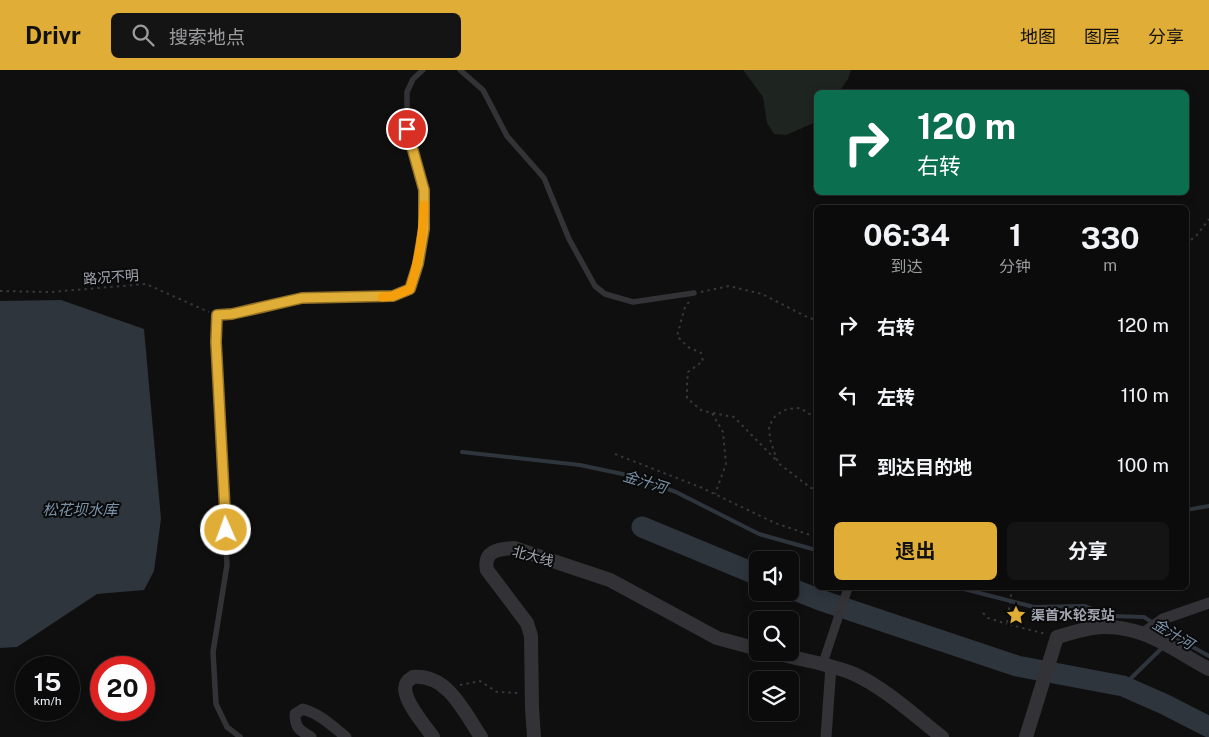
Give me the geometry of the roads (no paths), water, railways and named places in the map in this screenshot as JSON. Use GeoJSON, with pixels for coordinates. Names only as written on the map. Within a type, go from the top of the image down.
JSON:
{"type":"FeatureCollection","features":[{"type":"Feature","properties":{"kind":"street","name":"北大线"},"geometry":{"type":"LineString","coordinates":[[534,737],[531,636],[527,624],[487,570],[485,562],[490,554],[500,549],[514,548],[610,580],[717,638],[749,647]]}},
{"type":"Feature","properties":{"kind":"street"},"geometry":{"type":"LineString","coordinates":[[826,737],[827,664],[830,640],[847,590]]}},
{"type":"Feature","properties":{"kind":"street"},"geometry":{"type":"LineString","coordinates":[[1150,633],[1163,619],[1209,603]]}},
{"type":"Feature","properties":{"kind":"street"},"geometry":{"type":"LineString","coordinates":[[1026,737],[1057,636],[1101,627],[1128,628],[1150,633],[1209,669]]}},
{"type":"Feature","properties":{"kind":"street"},"geometry":{"type":"LineString","coordinates":[[799,660],[827,664],[855,674],[885,693],[942,737]]}},
{"type":"Feature","properties":{"kind":"street"},"geometry":{"type":"LineString","coordinates":[[433,737],[408,701],[405,692],[406,683],[413,677],[422,676],[439,681],[457,701],[481,737]]}},
{"type":"Feature","properties":{"kind":"street"},"geometry":{"type":"LineString","coordinates":[[311,737],[301,731],[295,724],[295,714],[303,709],[327,721],[346,737]]}},
{"type":"Feature","properties":{"kind":"lane"},"geometry":{"type":"LineString","coordinates":[[240,737],[227,727],[216,704],[213,652],[227,565],[216,342],[217,315],[232,314],[302,298],[393,296],[410,289],[418,264],[422,238],[424,190],[407,129],[407,92],[413,79],[423,70]]}},
{"type":"Feature","properties":{"kind":"lane"},"geometry":{"type":"LineString","coordinates":[[460,70],[483,90],[507,136],[544,178],[569,239],[596,286],[606,294],[633,302],[694,293]]}},
{"type":"Feature","properties":{"kind":"water","name":"松花坝水库"},"geometry":{"type":"Polygon","coordinates":[[[61,300],[144,329],[161,519],[154,571],[144,590],[97,594],[17,647],[0,648],[0,301],[61,300]]]}},
{"type":"Feature","properties":{"kind":"waterway","name":"金汁河"},"geometry":{"type":"LineString","coordinates":[[462,452],[580,465],[632,476],[676,492],[759,534],[814,549]]}},
{"type":"Feature","properties":{"kind":"waterway"},"geometry":{"type":"LineString","coordinates":[[1189,509],[1209,506]]}},
{"type":"Feature","properties":{"kind":"waterway"},"geometry":{"type":"LineString","coordinates":[[642,527],[749,571]]}},
{"type":"Feature","properties":{"kind":"waterway","name":"金汁河"},"geometry":{"type":"LineString","coordinates":[[968,590],[1034,607],[1084,606],[1111,616],[1144,617],[1209,656]]}},
{"type":"Feature","properties":{"kind":"waterway"},"geometry":{"type":"LineString","coordinates":[[799,592],[1017,666],[1123,686],[1209,727]]}},
{"type":"Feature","properties":{"kind":"waterway"},"geometry":{"type":"LineString","coordinates":[[1123,686],[1163,647]]}},
{"type":"Feature","properties":{"kind":"place","name":"渠首水轮泵站"},"geometry":{"type":"Point","coordinates":[1016,615]}}]}
